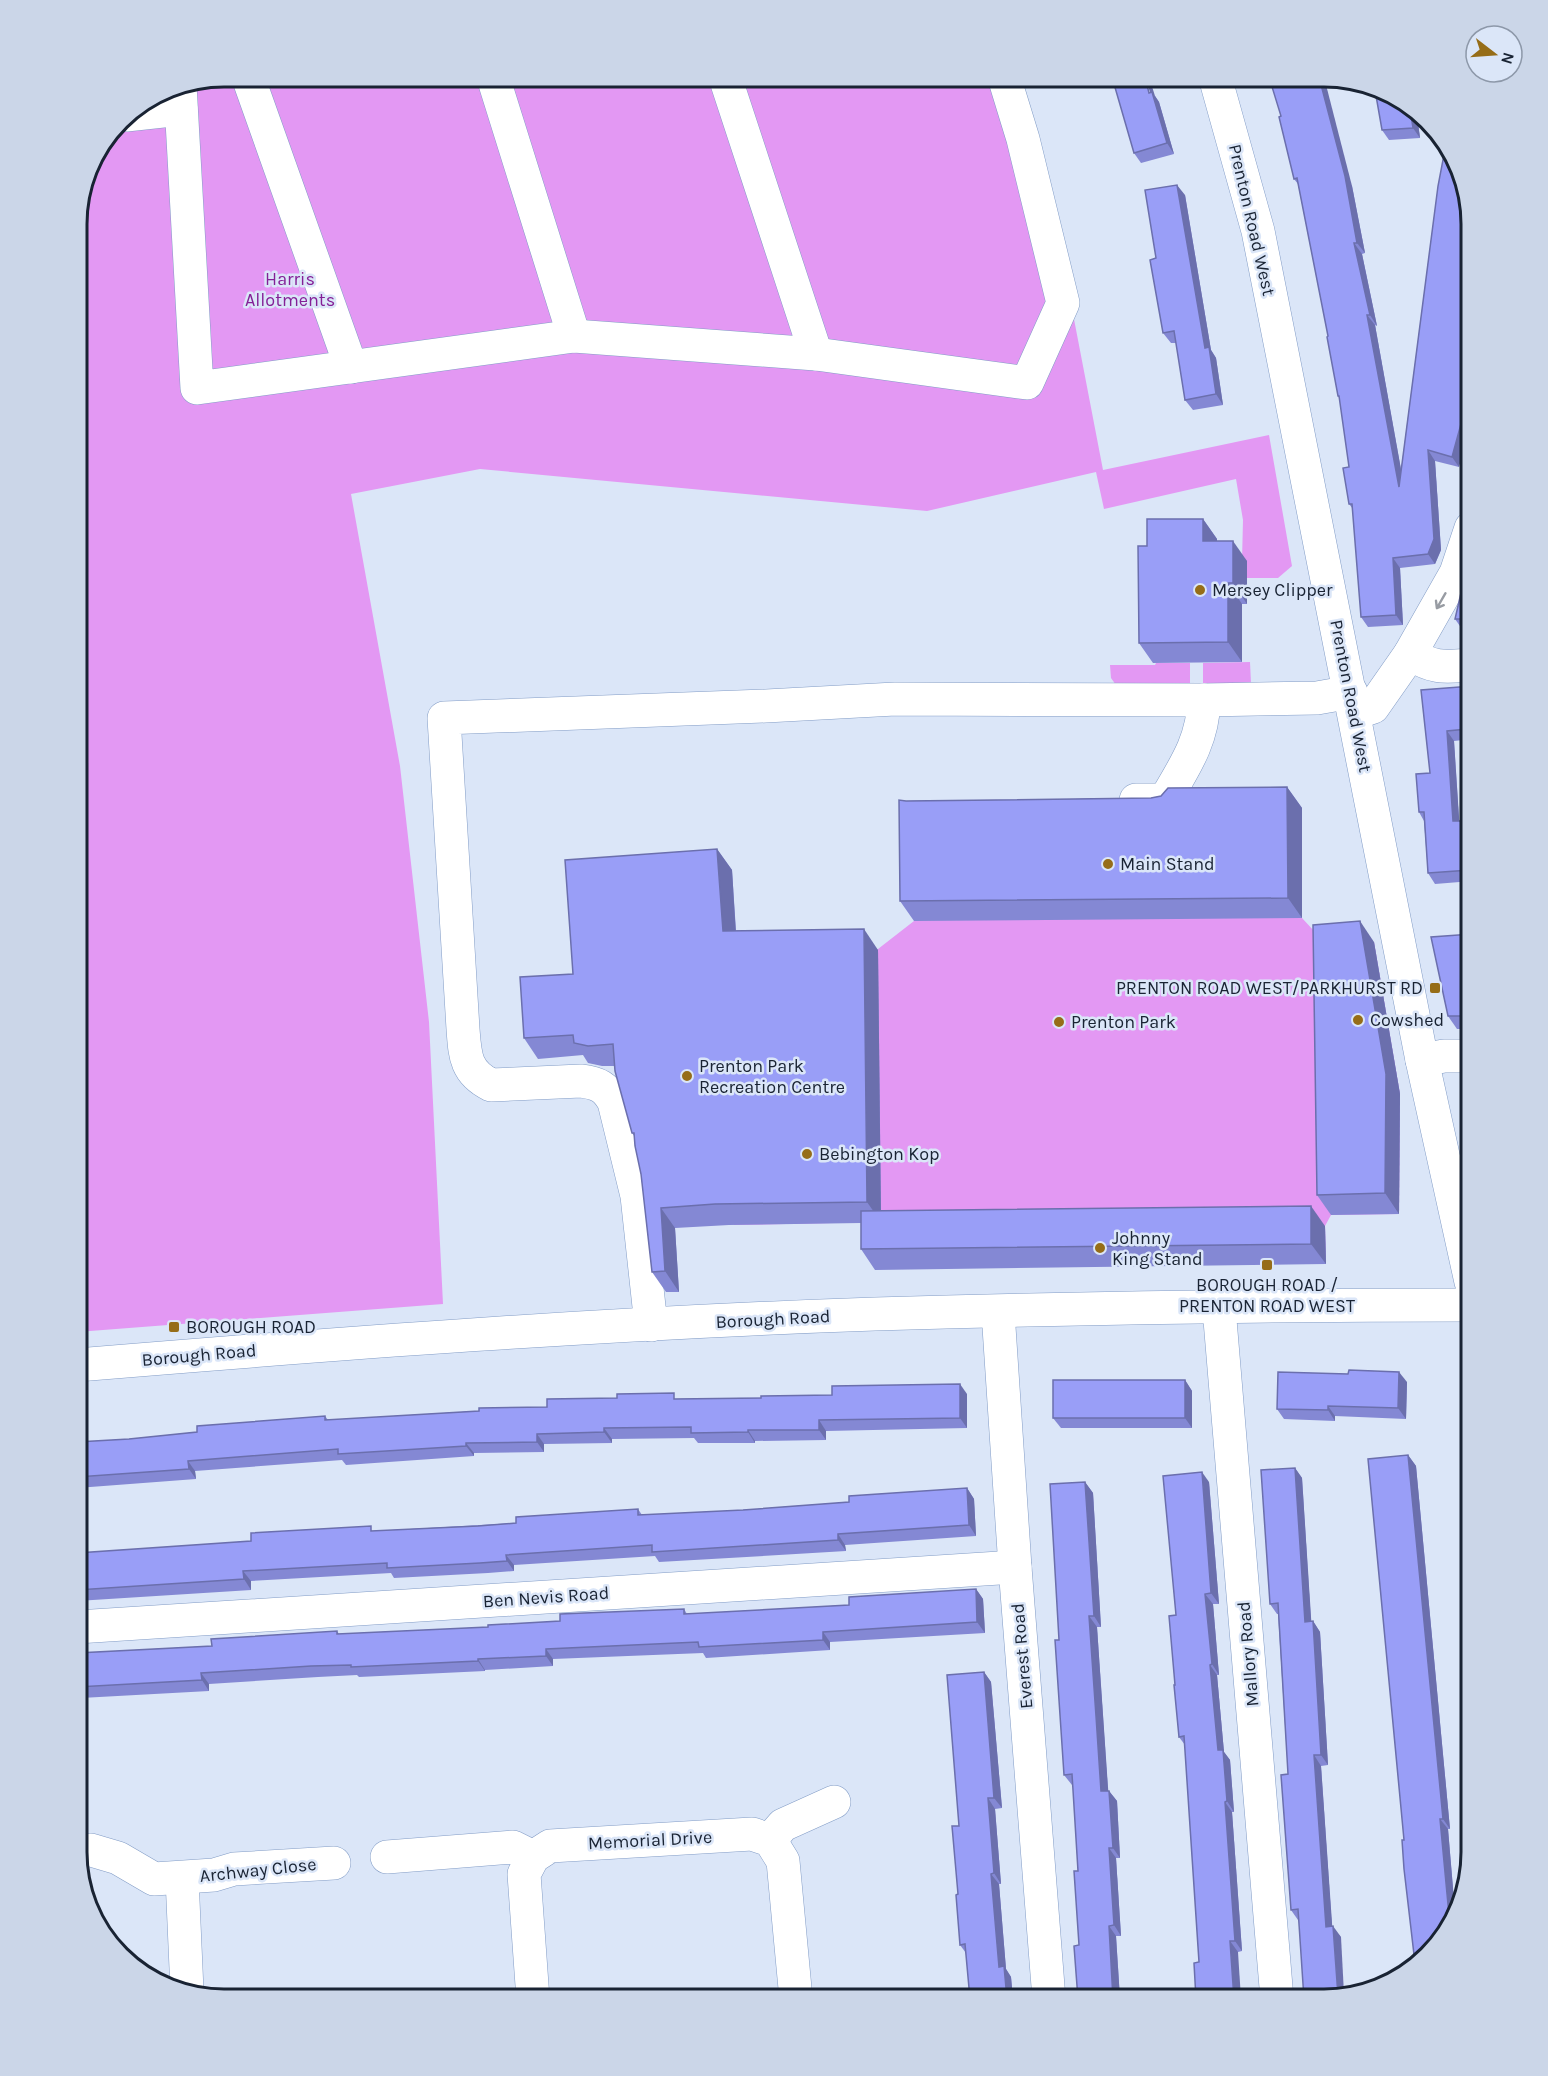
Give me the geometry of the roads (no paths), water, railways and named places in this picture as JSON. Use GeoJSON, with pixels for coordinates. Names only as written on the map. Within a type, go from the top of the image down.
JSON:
{"type":"FeatureCollection","features":[{"type":"Feature","properties":{"kind":"street"},"geometry":{"type":"LineString","coordinates":[[252,87],[351,367]]}},
{"type":"Feature","properties":{"kind":"street"},"geometry":{"type":"LineString","coordinates":[[496,87],[573,336]]}},
{"type":"Feature","properties":{"kind":"street"},"geometry":{"type":"LineString","coordinates":[[728,87],[816,354]]}},
{"type":"Feature","properties":{"kind":"street"},"geometry":{"type":"LineString","coordinates":[[155,105],[181,97],[197,388],[573,336],[816,354],[1027,383],[1063,303],[1023,139],[1007,87]]}},
{"type":"Feature","properties":{"kind":"street","name":"Prenton Road West"},"geometry":{"type":"LineString","coordinates":[[1218,87],[1258,231],[1353,703],[1386,885],[1461,1233]]}},
{"type":"Feature","properties":{"kind":"street"},"geometry":{"type":"LineString","coordinates":[[651,1325],[637,1196],[614,1102],[607,1090],[595,1083],[581,1081],[491,1084],[478,1078],[469,1066],[463,1029],[444,718],[895,699],[1317,698],[1373,706],[1410,654],[1456,573],[1461,559]]}},
{"type":"Feature","properties":{"kind":"street"},"geometry":{"type":"LineString","coordinates":[[1410,654],[1441,668],[1461,666]]}},
{"type":"Feature","properties":{"kind":"street"},"geometry":{"type":"LineString","coordinates":[[1108,801],[1165,800],[1193,754],[1204,721],[1204,700]]}},
{"type":"Feature","properties":{"kind":"street"},"geometry":{"type":"LineString","coordinates":[[1422,1060],[1461,1056]]}},
{"type":"Feature","properties":{"kind":"street","name":"Borough Road"},"geometry":{"type":"LineString","coordinates":[[87,1364],[326,1344],[874,1314],[1461,1305]]}},
{"type":"Feature","properties":{"kind":"street","name":"Mallory Road"},"geometry":{"type":"LineString","coordinates":[[1219,1308],[1276,1989]]}},
{"type":"Feature","properties":{"kind":"street","name":"Everest Road"},"geometry":{"type":"LineString","coordinates":[[998,1312],[1015,1567],[1048,1989]]}},
{"type":"Feature","properties":{"kind":"street","name":"Ben Nevis Road"},"geometry":{"type":"LineString","coordinates":[[87,1627],[1015,1567]]}},
{"type":"Feature","properties":{"kind":"street"},"geometry":{"type":"LineString","coordinates":[[795,1989],[783,1861],[770,1840],[783,1825],[834,1802]]}},
{"type":"Feature","properties":{"kind":"street","name":"Memorial Drive"},"geometry":{"type":"LineString","coordinates":[[533,1857],[550,1846],[752,1833],[770,1840]]}},
{"type":"Feature","properties":{"kind":"street"},"geometry":{"type":"LineString","coordinates":[[387,1857],[513,1847],[533,1857],[524,1874],[532,1989]]}},
{"type":"Feature","properties":{"kind":"street"},"geometry":{"type":"LineString","coordinates":[[91,1850],[183,1877]]}},
{"type":"Feature","properties":{"kind":"street","name":"Archway Close"},"geometry":{"type":"LineString","coordinates":[[187,1983],[183,1877],[234,1869],[334,1863]]}},
{"type":"Feature","properties":{"kind":"place","name":"Mersey Clipper"},"geometry":{"type":"Point","coordinates":[1200,590]}},
{"type":"Feature","properties":{"kind":"place","name":"Main Stand"},"geometry":{"type":"Point","coordinates":[1108,864]}},
{"type":"Feature","properties":{"kind":"place","name":"PRENTON ROAD WEST/PARKHURST RD"},"geometry":{"type":"Point","coordinates":[1435,988]}},
{"type":"Feature","properties":{"kind":"place","name":"Cowshed"},"geometry":{"type":"Point","coordinates":[1358,1020]}},
{"type":"Feature","properties":{"kind":"place","name":"Prenton Park"},"geometry":{"type":"Point","coordinates":[1059,1022]}},
{"type":"Feature","properties":{"kind":"place","name":"Prenton Park Recreation Centre"},"geometry":{"type":"Point","coordinates":[687,1076]}},
{"type":"Feature","properties":{"kind":"place","name":"Bebington Kop"},"geometry":{"type":"Point","coordinates":[807,1154]}},
{"type":"Feature","properties":{"kind":"place","name":"Johnny King Stand"},"geometry":{"type":"Point","coordinates":[1100,1248]}},
{"type":"Feature","properties":{"kind":"place","name":"BOROUGH ROAD / PRENTON ROAD WEST"},"geometry":{"type":"Point","coordinates":[1267,1265]}},
{"type":"Feature","properties":{"kind":"place","name":"BOROUGH ROAD"},"geometry":{"type":"Point","coordinates":[174,1327]}},
{"type":"Feature","properties":{"kind":"park label","name":"Harris Allotments"},"geometry":{"type":"Point","coordinates":[290,289]}}]}
